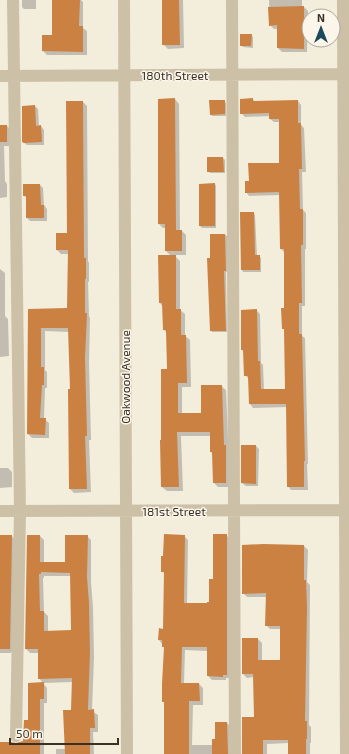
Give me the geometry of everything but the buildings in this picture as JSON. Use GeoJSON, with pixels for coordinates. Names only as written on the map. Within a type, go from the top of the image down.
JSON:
{"type":"FeatureCollection","features":[{"type":"Feature","properties":{"kind":"street"},"geometry":{"type":"LineString","coordinates":[[13,0],[20,511],[16,736]]}},
{"type":"Feature","properties":{"kind":"street","name":"Oakwood Avenue"},"geometry":{"type":"LineString","coordinates":[[124,0],[127,754]]}},
{"type":"Feature","properties":{"kind":"street"},"geometry":{"type":"LineString","coordinates":[[232,0],[235,754]]}},
{"type":"Feature","properties":{"kind":"street"},"geometry":{"type":"LineString","coordinates":[[343,0],[346,74],[346,754]]}},
{"type":"Feature","properties":{"kind":"street","name":"180th Street"},"geometry":{"type":"LineString","coordinates":[[0,76],[346,74]]}},
{"type":"Feature","properties":{"kind":"street","name":"181st Street"},"geometry":{"type":"LineString","coordinates":[[0,511],[347,510]]}}]}
